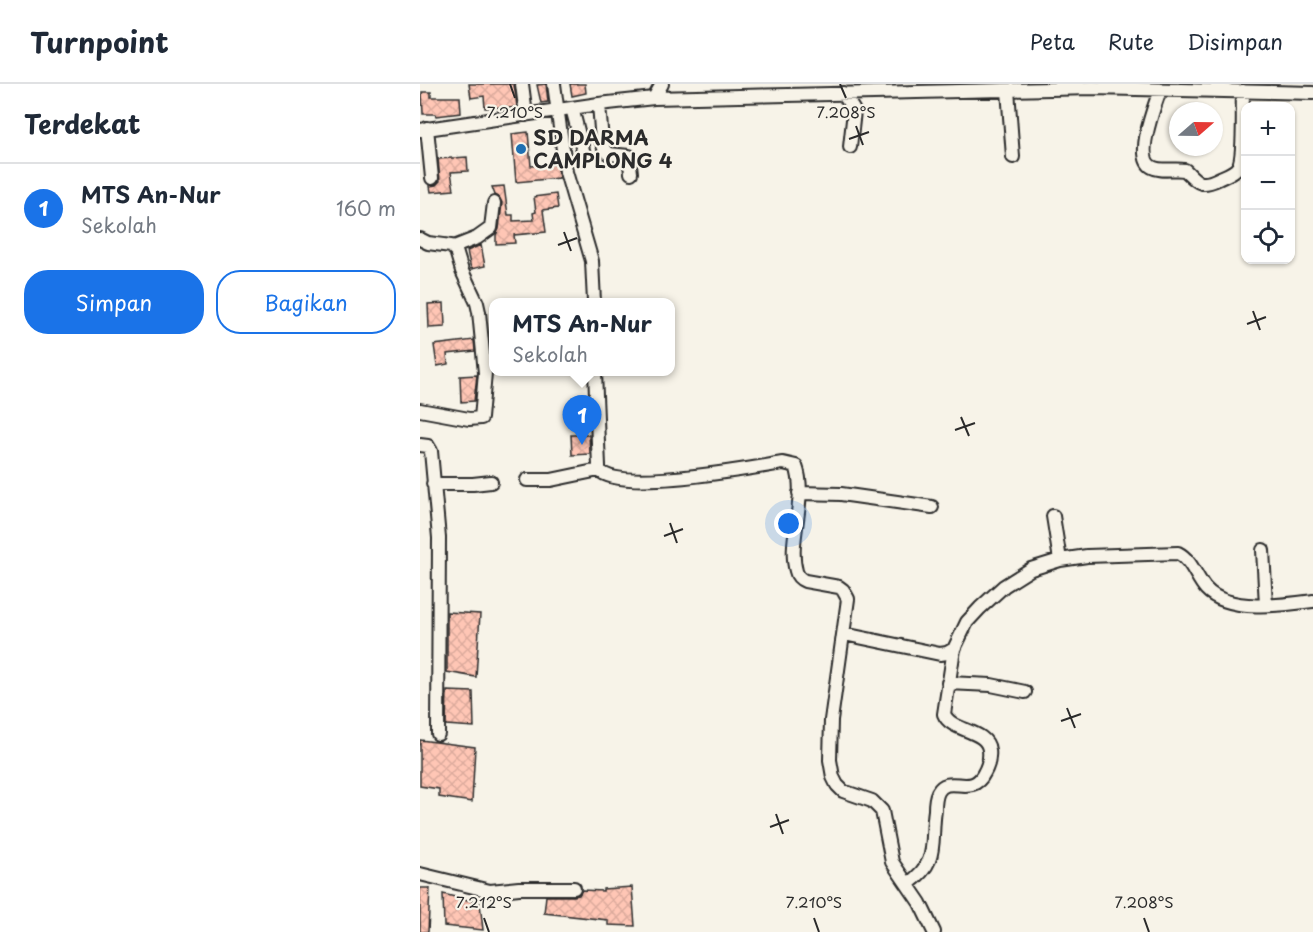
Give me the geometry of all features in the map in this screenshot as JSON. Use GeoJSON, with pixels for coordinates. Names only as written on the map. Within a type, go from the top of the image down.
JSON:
{"type":"FeatureCollection","features":[{"type":"Feature","properties":{"kind":"street"},"geometry":{"type":"LineString","coordinates":[[522,84],[526,115]]}},
{"type":"Feature","properties":{"kind":"street"},"geometry":{"type":"LineString","coordinates":[[554,84],[571,191],[592,261],[594,298]]}},
{"type":"Feature","properties":{"kind":"street"},"geometry":{"type":"LineString","coordinates":[[654,98],[662,84]]}},
{"type":"Feature","properties":{"kind":"street"},"geometry":{"type":"LineString","coordinates":[[432,178],[424,129],[654,98],[1003,88],[1140,87],[1160,90],[1313,93]]}},
{"type":"Feature","properties":{"kind":"street"},"geometry":{"type":"LineString","coordinates":[[1003,88],[1013,157]]}},
{"type":"Feature","properties":{"kind":"street"},"geometry":{"type":"LineString","coordinates":[[1160,90],[1146,137],[1147,163],[1161,170],[1185,170],[1195,181],[1201,183],[1213,181],[1239,166],[1242,150],[1243,92]]}},
{"type":"Feature","properties":{"kind":"street"},"geometry":{"type":"LineString","coordinates":[[843,93],[854,111],[850,147]]}},
{"type":"Feature","properties":{"kind":"street"},"geometry":{"type":"LineString","coordinates":[[599,104],[603,148],[609,154],[629,156],[632,173]]}},
{"type":"Feature","properties":{"kind":"street"},"geometry":{"type":"LineString","coordinates":[[572,108],[584,154]]}},
{"type":"Feature","properties":{"kind":"street"},"geometry":{"type":"LineString","coordinates":[[420,238],[428,243],[454,247],[477,238],[491,228],[494,202]]}},
{"type":"Feature","properties":{"kind":"street"},"geometry":{"type":"LineString","coordinates":[[420,410],[476,419],[483,415],[484,373],[479,312],[454,247]]}},
{"type":"Feature","properties":{"kind":"street"},"geometry":{"type":"LineString","coordinates":[[596,376],[599,471]]}},
{"type":"Feature","properties":{"kind":"street"},"geometry":{"type":"LineString","coordinates":[[420,445],[428,446],[431,451],[439,538],[438,734]]}},
{"type":"Feature","properties":{"kind":"street"},"geometry":{"type":"LineString","coordinates":[[527,480],[551,480],[599,471],[604,475],[622,479],[671,479],[783,463],[796,466],[800,476],[795,550],[796,573],[805,581],[839,587],[848,599],[831,720],[830,760],[833,777],[843,791],[872,801],[882,811],[892,862],[920,903],[934,932]]}},
{"type":"Feature","properties":{"kind":"street"},"geometry":{"type":"LineString","coordinates":[[433,484],[491,482]]}},
{"type":"Feature","properties":{"kind":"street"},"geometry":{"type":"LineString","coordinates":[[800,493],[841,494],[932,507]]}},
{"type":"Feature","properties":{"kind":"street"},"geometry":{"type":"LineString","coordinates":[[1053,516],[1060,560]]}},
{"type":"Feature","properties":{"kind":"street"},"geometry":{"type":"LineString","coordinates":[[1263,550],[1266,605]]}},
{"type":"Feature","properties":{"kind":"street"},"geometry":{"type":"LineString","coordinates":[[908,884],[921,874],[932,857],[936,795],[941,787],[949,784],[970,786],[976,784],[988,765],[989,748],[985,741],[946,718],[944,710],[954,649],[967,622],[1004,586],[1031,569],[1060,560],[1178,553],[1184,556],[1204,587],[1218,599],[1254,606],[1313,601]]}},
{"type":"Feature","properties":{"kind":"street"},"geometry":{"type":"LineString","coordinates":[[844,634],[940,654],[954,649]]}},
{"type":"Feature","properties":{"kind":"street"},"geometry":{"type":"LineString","coordinates":[[948,683],[991,685],[1025,692]]}},
{"type":"Feature","properties":{"kind":"street"},"geometry":{"type":"LineString","coordinates":[[420,874],[490,891],[519,888],[574,888]]}},
{"type":"Feature","properties":{"kind":"building"},"geometry":{"type":"Polygon","coordinates":[[[469,84],[514,84],[517,107],[485,108],[484,96],[471,98],[469,84]]]}},
{"type":"Feature","properties":{"kind":"building"},"geometry":{"type":"Polygon","coordinates":[[[546,84],[548,102],[541,103],[537,85],[546,84]]]}},
{"type":"Feature","properties":{"kind":"building"},"geometry":{"type":"Polygon","coordinates":[[[570,84],[585,84],[586,93],[572,96],[570,84]]]}},
{"type":"Feature","properties":{"kind":"building"},"geometry":{"type":"Polygon","coordinates":[[[422,92],[431,92],[431,97],[460,97],[461,113],[436,116],[435,114],[423,114],[422,92]]]}},
{"type":"Feature","properties":{"kind":"building","name":"SD DARMA CAMPLONG 4"},"geometry":{"type":"Polygon","coordinates":[[[528,132],[531,166],[557,164],[559,178],[516,182],[512,134],[528,132]]]}},
{"type":"Feature","properties":{"kind":"building"},"geometry":{"type":"Polygon","coordinates":[[[467,157],[468,171],[451,172],[454,190],[431,192],[430,186],[440,181],[438,159],[467,157]]]}},
{"type":"Feature","properties":{"kind":"building"},"geometry":{"type":"Polygon","coordinates":[[[504,186],[508,215],[513,215],[513,221],[534,220],[533,213],[536,212],[534,197],[556,194],[558,208],[543,210],[546,232],[514,235],[515,243],[496,244],[502,203],[492,187],[504,186]]]}},
{"type":"Feature","properties":{"kind":"building"},"geometry":{"type":"Polygon","coordinates":[[[481,245],[485,266],[471,269],[467,251],[481,245]]]}},
{"type":"Feature","properties":{"kind":"building"},"geometry":{"type":"Polygon","coordinates":[[[444,303],[445,327],[429,328],[428,304],[444,303]]]}},
{"type":"Feature","properties":{"kind":"building"},"geometry":{"type":"Polygon","coordinates":[[[474,340],[475,351],[447,354],[448,364],[437,366],[434,345],[474,340]]]}},
{"type":"Feature","properties":{"kind":"building"},"geometry":{"type":"Polygon","coordinates":[[[477,375],[474,401],[461,402],[460,376],[477,375]]]}},
{"type":"Feature","properties":{"kind":"building"},"geometry":{"type":"Polygon","coordinates":[[[571,435],[589,435],[590,454],[572,455],[571,435]]]}},
{"type":"Feature","properties":{"kind":"building"},"geometry":{"type":"Polygon","coordinates":[[[447,612],[480,614],[476,677],[447,672],[447,612]]]}},
{"type":"Feature","properties":{"kind":"building"},"geometry":{"type":"Polygon","coordinates":[[[447,691],[473,692],[474,727],[446,725],[447,691]]]}},
{"type":"Feature","properties":{"kind":"building"},"geometry":{"type":"Polygon","coordinates":[[[420,740],[475,747],[472,802],[439,797],[439,789],[420,786],[420,740]]]}},
{"type":"Feature","properties":{"kind":"building"},"geometry":{"type":"Polygon","coordinates":[[[632,887],[635,926],[608,925],[608,920],[544,913],[546,896],[574,896],[579,895],[582,890],[603,891],[603,889],[632,887]]]}},
{"type":"Feature","properties":{"kind":"building"},"geometry":{"type":"Polygon","coordinates":[[[420,888],[430,888],[428,932],[420,932],[420,888]]]}},
{"type":"Feature","properties":{"kind":"building"},"geometry":{"type":"Polygon","coordinates":[[[443,894],[480,903],[483,930],[444,926],[443,894]]]}},
{"type":"Feature","properties":{"kind":"place","name":"SD DARMA CAMPLONG 4"},"geometry":{"type":"Point","coordinates":[521,149]}},
{"type":"Feature","properties":{"kind":"place","name":"MTS An-Nur"},"geometry":{"type":"Point","coordinates":[582,445]}}]}
